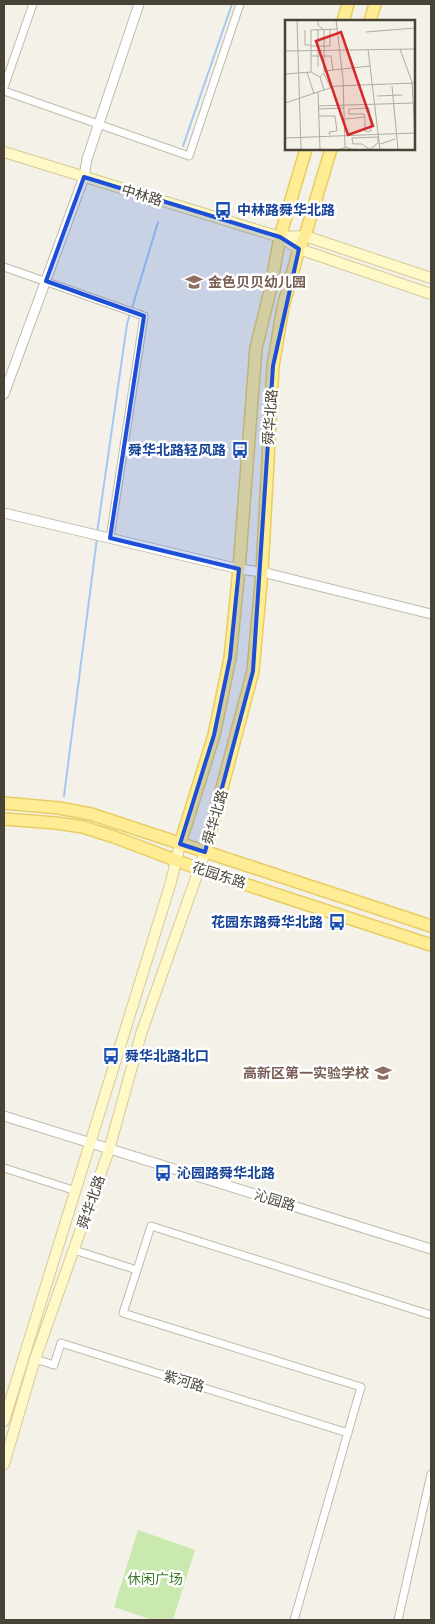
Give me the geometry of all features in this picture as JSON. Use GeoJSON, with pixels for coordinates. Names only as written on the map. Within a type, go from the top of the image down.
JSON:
{"type":"FeatureCollection","features":[{"type":"Feature","properties":{"kind":"main road"},"geometry":{"type":"LineString","coordinates":[[343,20],[348,4]]}},
{"type":"Feature","properties":{"kind":"main road"},"geometry":{"type":"LineString","coordinates":[[370,20],[375,4]]}},
{"type":"Feature","properties":{"kind":"main road","name":"舜华北路"},"geometry":{"type":"LineString","coordinates":[[4,1421],[91,1144],[214,735],[230,658],[240,569],[256,348],[270,291],[280,237],[306,150]]}},
{"type":"Feature","properties":{"kind":"main road","name":"舜华北路"},"geometry":{"type":"LineString","coordinates":[[4,1464],[35,1359],[108,1150],[141,1034],[205,852],[253,671],[262,572],[274,366],[283,307],[330,150]]}},
{"type":"Feature","properties":{"kind":"main road","name":"中林路"},"geometry":{"type":"LineString","coordinates":[[4,152],[280,237],[299,249],[431,294]]}},
{"type":"Feature","properties":{"kind":"main road","name":"中林路"},"geometry":{"type":"LineString","coordinates":[[280,237],[305,236],[431,278]]}},
{"type":"Feature","properties":{"kind":"main road","name":"花园东路"},"geometry":{"type":"LineString","coordinates":[[4,804],[59,808],[91,814],[431,926]]}},
{"type":"Feature","properties":{"kind":"main road","name":"花园东路"},"geometry":{"type":"LineString","coordinates":[[4,819],[56,822],[83,827],[199,869],[431,945]]}},
{"type":"Feature","properties":{"kind":"street"},"geometry":{"type":"LineString","coordinates":[[4,86],[33,4]]}},
{"type":"Feature","properties":{"kind":"street"},"geometry":{"type":"LineString","coordinates":[[4,394],[84,177],[87,159],[139,4]]}},
{"type":"Feature","properties":{"kind":"street"},"geometry":{"type":"LineString","coordinates":[[4,91],[189,156],[240,4]]}},
{"type":"Feature","properties":{"kind":"street"},"geometry":{"type":"LineString","coordinates":[[4,267],[144,316],[110,538]]}},
{"type":"Feature","properties":{"kind":"street"},"geometry":{"type":"LineString","coordinates":[[4,512],[240,569],[262,572],[431,614]]}},
{"type":"Feature","properties":{"kind":"street","name":"沁园路"},"geometry":{"type":"LineString","coordinates":[[4,1116],[108,1150],[431,1249]]}},
{"type":"Feature","properties":{"kind":"street"},"geometry":{"type":"LineString","coordinates":[[4,1168],[76,1191]]}},
{"type":"Feature","properties":{"kind":"street"},"geometry":{"type":"LineString","coordinates":[[294,1620],[361,1386],[124,1313],[151,1226],[431,1315]]}},
{"type":"Feature","properties":{"kind":"street"},"geometry":{"type":"LineString","coordinates":[[74,1250],[137,1270]]}},
{"type":"Feature","properties":{"kind":"street","name":"紫河路"},"geometry":{"type":"LineString","coordinates":[[35,1359],[54,1365],[61,1343],[348,1433]]}},
{"type":"Feature","properties":{"kind":"street"},"geometry":{"type":"LineString","coordinates":[[398,1620],[431,1474]]}},
{"type":"Feature","properties":{"kind":"highlighted area"},"geometry":{"type":"Polygon","coordinates":[[[84,177],[280,237],[299,249],[273,366],[253,671],[205,852],[180,844],[214,735],[230,658],[239,569],[110,538],[144,316],[46,281],[84,177]]]}},
{"type":"Feature","properties":{"kind":"green space","name":"休闲广场"},"geometry":{"type":"Polygon","coordinates":[[[138,1530],[195,1550],[173,1620],[153,1620],[114,1607],[138,1530]]]}},
{"type":"Feature","properties":{"kind":"waterway"},"geometry":{"type":"LineString","coordinates":[[183,146],[232,4]]}},
{"type":"Feature","properties":{"kind":"waterway"},"geometry":{"type":"LineString","coordinates":[[132,308],[158,222]]}},
{"type":"Feature","properties":{"kind":"waterway"},"geometry":{"type":"LineString","coordinates":[[97,533],[130,313]]}},
{"type":"Feature","properties":{"kind":"waterway"},"geometry":{"type":"LineString","coordinates":[[64,796],[97,538]]}},
{"type":"Feature","properties":{"kind":"place","name":"中林路舜华北路"},"geometry":{"type":"Point","coordinates":[223,210]}},
{"type":"Feature","properties":{"kind":"place","name":"金色贝贝幼儿园"},"geometry":{"type":"Point","coordinates":[194,282]}},
{"type":"Feature","properties":{"kind":"place","name":"舜华北路轻风路"},"geometry":{"type":"Point","coordinates":[240,450]}},
{"type":"Feature","properties":{"kind":"place","name":"花园东路舜华北路"},"geometry":{"type":"Point","coordinates":[337,922]}},
{"type":"Feature","properties":{"kind":"place","name":"舜华北路北口"},"geometry":{"type":"Point","coordinates":[111,1056]}},
{"type":"Feature","properties":{"kind":"place","name":"高新区第一实验学校"},"geometry":{"type":"Point","coordinates":[383,1073]}},
{"type":"Feature","properties":{"kind":"place","name":"沁园路舜华北路"},"geometry":{"type":"Point","coordinates":[163,1173]}}]}
